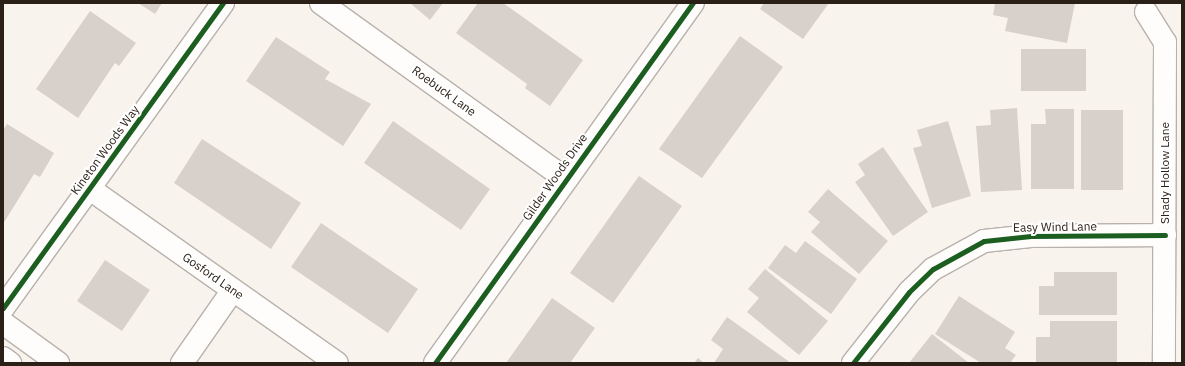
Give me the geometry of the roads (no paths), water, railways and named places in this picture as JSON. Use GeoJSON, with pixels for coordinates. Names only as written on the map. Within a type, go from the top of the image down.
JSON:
{"type":"FeatureCollection","features":[{"type":"Feature","properties":{"kind":"street","name":"Kineton Woods Way"},"geometry":{"type":"LineString","coordinates":[[3,308],[223,3]]}},
{"type":"Feature","properties":{"kind":"street","name":"Roebuck Lane"},"geometry":{"type":"LineString","coordinates":[[321,3],[566,179]]}},
{"type":"Feature","properties":{"kind":"street","name":"Gilder Woods Drive"},"geometry":{"type":"LineString","coordinates":[[435,363],[693,3]]}},
{"type":"Feature","properties":{"kind":"street","name":"Shady Hollow Lane"},"geometry":{"type":"LineString","coordinates":[[1146,12],[1165,42],[1164,363]]}},
{"type":"Feature","properties":{"kind":"street","name":"Gosford Lane"},"geometry":{"type":"LineString","coordinates":[[90,189],[337,363]]}},
{"type":"Feature","properties":{"kind":"street","name":"Easy Wind Lane"},"geometry":{"type":"LineString","coordinates":[[853,363],[909,292],[932,268],[984,242],[1030,236],[1165,235]]}},
{"type":"Feature","properties":{"kind":"street"},"geometry":{"type":"LineString","coordinates":[[182,363],[233,290]]}},
{"type":"Feature","properties":{"kind":"street"},"geometry":{"type":"LineString","coordinates":[[3,323],[58,363]]}},
{"type":"Feature","properties":{"kind":"street"},"geometry":{"type":"LineString","coordinates":[[3,358],[10,363]]}}]}
